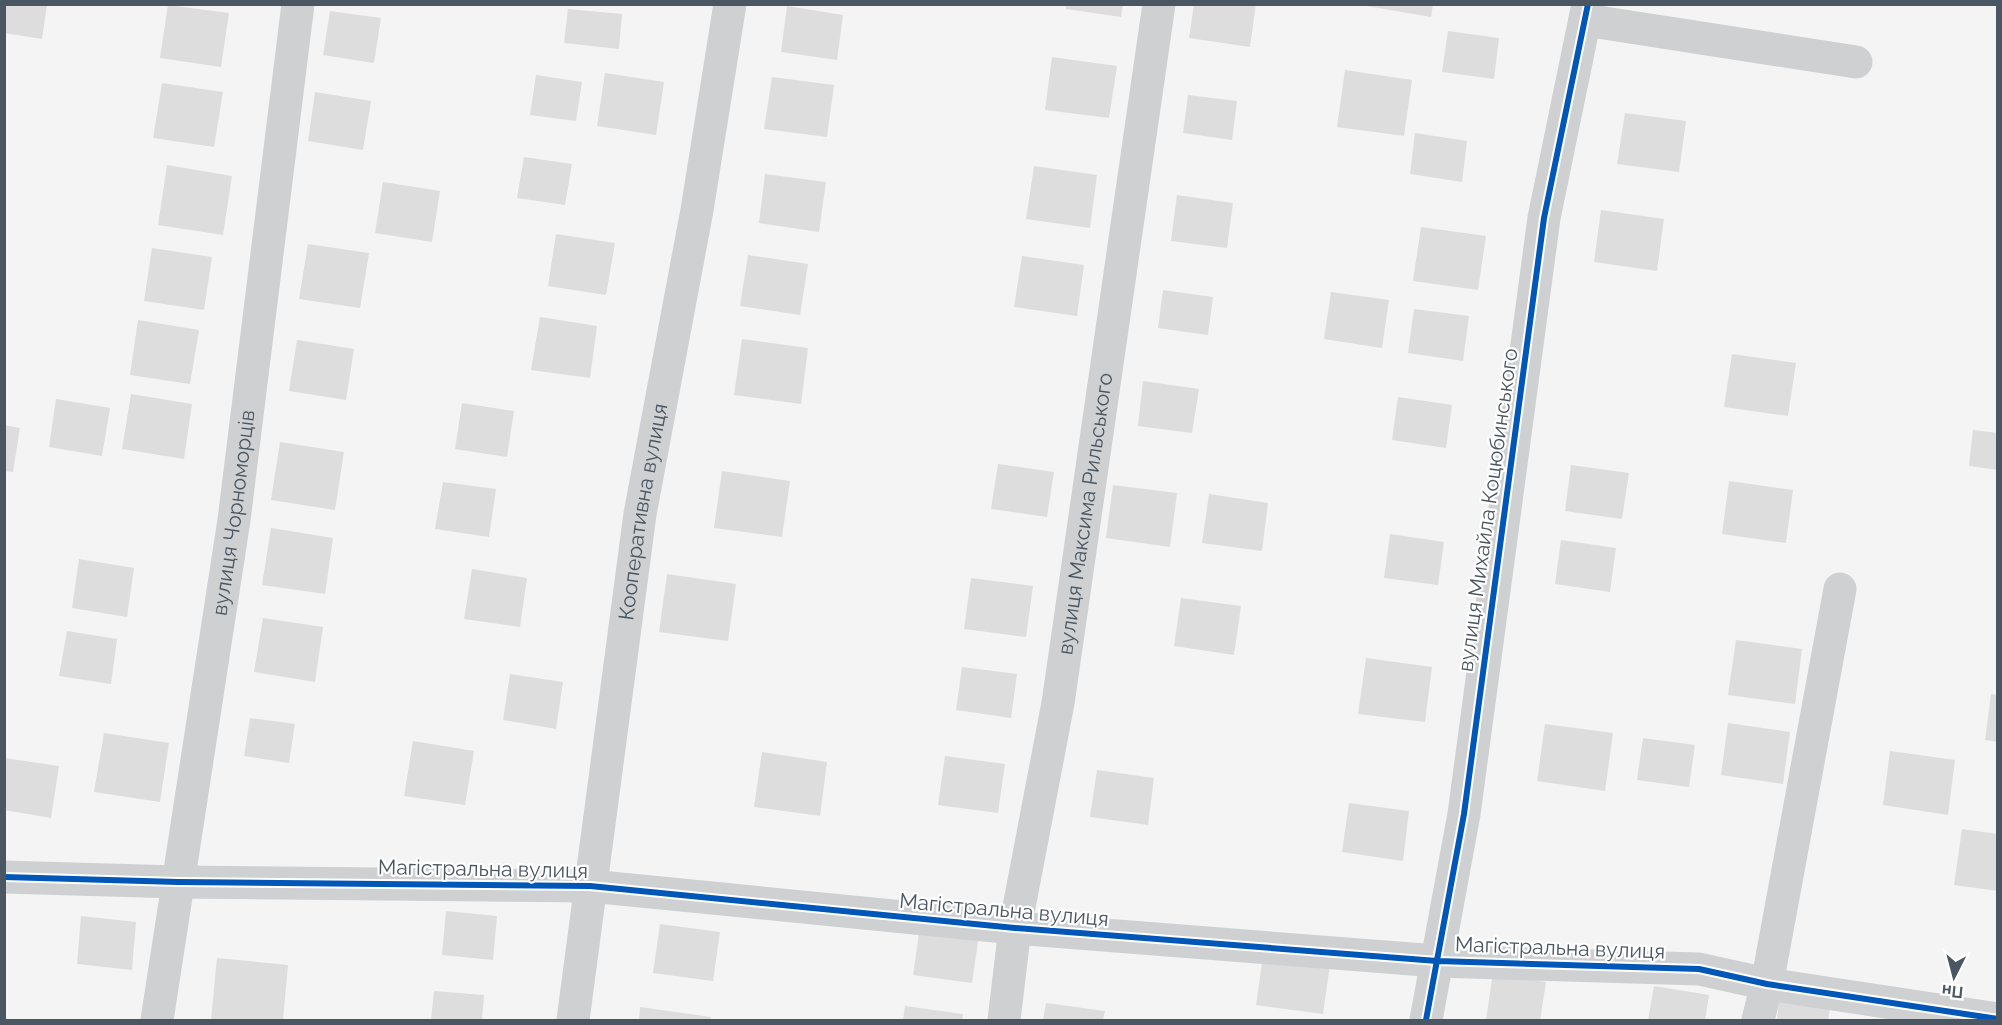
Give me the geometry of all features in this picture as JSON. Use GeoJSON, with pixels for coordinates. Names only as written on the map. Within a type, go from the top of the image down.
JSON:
{"type":"FeatureCollection","features":[{"type":"Feature","properties":{"kind":"street","name":"вулиця Чорноморців"},"geometry":{"type":"LineString","coordinates":[[157,1020],[234,520],[298,4]]}},
{"type":"Feature","properties":{"kind":"street","name":"Кооперативна вулиця"},"geometry":{"type":"LineString","coordinates":[[573,1020],[640,513],[697,210],[729,4]]}},
{"type":"Feature","properties":{"kind":"street","name":"вулиця Максима Рильського"},"geometry":{"type":"LineString","coordinates":[[1004,1020],[1015,928],[1058,703],[1159,4]]}},
{"type":"Feature","properties":{"kind":"street","name":"вулиця Михайла Коцюбинського"},"geometry":{"type":"LineString","coordinates":[[1426,1020],[1464,814],[1544,218],[1586,12],[1856,62]]}},
{"type":"Feature","properties":{"kind":"street"},"geometry":{"type":"LineString","coordinates":[[1758,1020],[1767,984],[1840,589]]}},
{"type":"Feature","properties":{"kind":"street","name":"Магістральна вулиця"},"geometry":{"type":"LineString","coordinates":[[4,877],[178,882],[590,886],[1015,928],[1437,962],[1700,969],[1767,984],[1998,1019]]}},
{"type":"Feature","properties":{"kind":"building"},"geometry":{"type":"Polygon","coordinates":[[[1066,4],[1123,4],[1121,17],[1066,9],[1066,4]]]}},
{"type":"Feature","properties":{"kind":"building"},"geometry":{"type":"Polygon","coordinates":[[[1194,4],[1256,4],[1250,47],[1189,38],[1194,4]]]}},
{"type":"Feature","properties":{"kind":"building"},"geometry":{"type":"Polygon","coordinates":[[[1355,4],[1433,4],[1431,17],[1355,4]]]}},
{"type":"Feature","properties":{"kind":"building"},"geometry":{"type":"Polygon","coordinates":[[[6,5],[47,5],[42,39],[4,33],[6,5]]]}},
{"type":"Feature","properties":{"kind":"building"},"geometry":{"type":"Polygon","coordinates":[[[168,5],[229,13],[221,67],[160,58],[168,5]]]}},
{"type":"Feature","properties":{"kind":"building"},"geometry":{"type":"Polygon","coordinates":[[[787,6],[843,15],[837,60],[781,52],[787,6]]]}},
{"type":"Feature","properties":{"kind":"building"},"geometry":{"type":"Polygon","coordinates":[[[568,9],[622,14],[619,49],[564,43],[568,9]]]}},
{"type":"Feature","properties":{"kind":"building"},"geometry":{"type":"Polygon","coordinates":[[[330,11],[381,18],[374,63],[323,55],[330,11]]]}},
{"type":"Feature","properties":{"kind":"building"},"geometry":{"type":"Polygon","coordinates":[[[1448,31],[1499,38],[1494,79],[1442,72],[1448,31]]]}},
{"type":"Feature","properties":{"kind":"building"},"geometry":{"type":"Polygon","coordinates":[[[1052,57],[1117,66],[1109,118],[1045,110],[1052,57]]]}},
{"type":"Feature","properties":{"kind":"building"},"geometry":{"type":"Polygon","coordinates":[[[1345,70],[1412,80],[1404,136],[1337,127],[1345,70]]]}},
{"type":"Feature","properties":{"kind":"building"},"geometry":{"type":"Polygon","coordinates":[[[605,73],[664,82],[656,135],[597,126],[605,73]]]}},
{"type":"Feature","properties":{"kind":"building"},"geometry":{"type":"Polygon","coordinates":[[[536,75],[582,82],[576,121],[530,115],[536,75]]]}},
{"type":"Feature","properties":{"kind":"building"},"geometry":{"type":"Polygon","coordinates":[[[772,77],[834,85],[827,137],[764,129],[772,77]]]}},
{"type":"Feature","properties":{"kind":"building"},"geometry":{"type":"Polygon","coordinates":[[[162,83],[223,92],[214,147],[153,138],[162,83]]]}},
{"type":"Feature","properties":{"kind":"building"},"geometry":{"type":"Polygon","coordinates":[[[315,92],[371,101],[363,150],[308,141],[315,92]]]}},
{"type":"Feature","properties":{"kind":"building"},"geometry":{"type":"Polygon","coordinates":[[[1188,95],[1237,101],[1232,140],[1183,133],[1188,95]]]}},
{"type":"Feature","properties":{"kind":"building"},"geometry":{"type":"Polygon","coordinates":[[[1625,113],[1686,121],[1679,172],[1617,164],[1625,113]]]}},
{"type":"Feature","properties":{"kind":"building"},"geometry":{"type":"Polygon","coordinates":[[[1415,133],[1467,141],[1462,182],[1410,174],[1415,133]]]}},
{"type":"Feature","properties":{"kind":"building"},"geometry":{"type":"Polygon","coordinates":[[[524,157],[572,164],[565,205],[517,198],[524,157]]]}},
{"type":"Feature","properties":{"kind":"building"},"geometry":{"type":"Polygon","coordinates":[[[167,165],[232,176],[223,235],[158,225],[167,165]]]}},
{"type":"Feature","properties":{"kind":"building"},"geometry":{"type":"Polygon","coordinates":[[[1034,166],[1097,175],[1090,228],[1026,219],[1034,166]]]}},
{"type":"Feature","properties":{"kind":"building"},"geometry":{"type":"Polygon","coordinates":[[[765,174],[826,182],[819,232],[759,223],[765,174]]]}},
{"type":"Feature","properties":{"kind":"building"},"geometry":{"type":"Polygon","coordinates":[[[383,182],[440,191],[432,242],[375,233],[383,182]]]}},
{"type":"Feature","properties":{"kind":"building"},"geometry":{"type":"Polygon","coordinates":[[[1177,195],[1233,203],[1227,248],[1171,241],[1177,195]]]}},
{"type":"Feature","properties":{"kind":"building"},"geometry":{"type":"Polygon","coordinates":[[[1601,210],[1664,219],[1657,271],[1594,262],[1601,210]]]}},
{"type":"Feature","properties":{"kind":"building"},"geometry":{"type":"Polygon","coordinates":[[[1421,227],[1486,236],[1478,290],[1413,281],[1421,227]]]}},
{"type":"Feature","properties":{"kind":"building"},"geometry":{"type":"Polygon","coordinates":[[[556,234],[615,243],[606,295],[548,286],[556,234]]]}},
{"type":"Feature","properties":{"kind":"building"},"geometry":{"type":"Polygon","coordinates":[[[308,244],[369,253],[360,308],[299,299],[308,244]]]}},
{"type":"Feature","properties":{"kind":"building"},"geometry":{"type":"Polygon","coordinates":[[[152,248],[212,257],[204,310],[144,301],[152,248]]]}},
{"type":"Feature","properties":{"kind":"building"},"geometry":{"type":"Polygon","coordinates":[[[748,255],[808,264],[800,315],[740,306],[748,255]]]}},
{"type":"Feature","properties":{"kind":"building"},"geometry":{"type":"Polygon","coordinates":[[[1022,256],[1084,265],[1077,316],[1014,307],[1022,256]]]}},
{"type":"Feature","properties":{"kind":"building"},"geometry":{"type":"Polygon","coordinates":[[[1163,290],[1213,297],[1208,335],[1158,328],[1163,290]]]}},
{"type":"Feature","properties":{"kind":"building"},"geometry":{"type":"Polygon","coordinates":[[[1331,292],[1389,300],[1382,348],[1324,339],[1331,292]]]}},
{"type":"Feature","properties":{"kind":"building"},"geometry":{"type":"Polygon","coordinates":[[[1414,309],[1469,316],[1463,361],[1408,353],[1414,309]]]}},
{"type":"Feature","properties":{"kind":"building"},"geometry":{"type":"Polygon","coordinates":[[[540,317],[597,326],[590,378],[531,370],[540,317]]]}},
{"type":"Feature","properties":{"kind":"building"},"geometry":{"type":"Polygon","coordinates":[[[138,320],[199,330],[190,384],[130,375],[138,320]]]}},
{"type":"Feature","properties":{"kind":"building"},"geometry":{"type":"Polygon","coordinates":[[[742,339],[808,348],[801,404],[734,395],[742,339]]]}},
{"type":"Feature","properties":{"kind":"building"},"geometry":{"type":"Polygon","coordinates":[[[297,340],[354,349],[346,400],[289,391],[297,340]]]}},
{"type":"Feature","properties":{"kind":"building"},"geometry":{"type":"Polygon","coordinates":[[[1732,354],[1796,363],[1788,416],[1724,407],[1732,354]]]}},
{"type":"Feature","properties":{"kind":"building"},"geometry":{"type":"Polygon","coordinates":[[[1143,381],[1199,389],[1192,433],[1138,426],[1143,381]]]}},
{"type":"Feature","properties":{"kind":"building"},"geometry":{"type":"Polygon","coordinates":[[[131,394],[192,404],[184,459],[122,449],[131,394]]]}},
{"type":"Feature","properties":{"kind":"building"},"geometry":{"type":"Polygon","coordinates":[[[1398,397],[1452,405],[1446,448],[1392,440],[1398,397]]]}},
{"type":"Feature","properties":{"kind":"building"},"geometry":{"type":"Polygon","coordinates":[[[56,399],[110,408],[102,456],[49,447],[56,399]]]}},
{"type":"Feature","properties":{"kind":"building"},"geometry":{"type":"Polygon","coordinates":[[[462,403],[514,411],[507,457],[455,449],[462,403]]]}},
{"type":"Feature","properties":{"kind":"building"},"geometry":{"type":"Polygon","coordinates":[[[4,425],[20,428],[13,472],[4,471],[4,425]]]}},
{"type":"Feature","properties":{"kind":"building"},"geometry":{"type":"Polygon","coordinates":[[[1973,430],[1998,433],[1998,470],[1969,466],[1973,430]]]}},
{"type":"Feature","properties":{"kind":"building"},"geometry":{"type":"Polygon","coordinates":[[[280,442],[344,452],[335,510],[271,500],[280,442]]]}},
{"type":"Feature","properties":{"kind":"building"},"geometry":{"type":"Polygon","coordinates":[[[998,464],[1054,472],[1047,517],[991,509],[998,464]]]}},
{"type":"Feature","properties":{"kind":"building"},"geometry":{"type":"Polygon","coordinates":[[[1571,465],[1629,473],[1622,519],[1565,511],[1571,465]]]}},
{"type":"Feature","properties":{"kind":"building"},"geometry":{"type":"Polygon","coordinates":[[[722,471],[790,481],[782,537],[714,528],[722,471]]]}},
{"type":"Feature","properties":{"kind":"building"},"geometry":{"type":"Polygon","coordinates":[[[1729,481],[1793,490],[1786,543],[1722,534],[1729,481]]]}},
{"type":"Feature","properties":{"kind":"building"},"geometry":{"type":"Polygon","coordinates":[[[443,482],[496,489],[489,537],[435,529],[443,482]]]}},
{"type":"Feature","properties":{"kind":"building"},"geometry":{"type":"Polygon","coordinates":[[[1113,485],[1177,493],[1170,547],[1106,538],[1113,485]]]}},
{"type":"Feature","properties":{"kind":"building"},"geometry":{"type":"Polygon","coordinates":[[[1209,494],[1268,503],[1262,551],[1202,543],[1209,494]]]}},
{"type":"Feature","properties":{"kind":"building"},"geometry":{"type":"Polygon","coordinates":[[[271,528],[333,538],[325,594],[262,585],[271,528]]]}},
{"type":"Feature","properties":{"kind":"building"},"geometry":{"type":"Polygon","coordinates":[[[1390,534],[1444,542],[1438,585],[1384,578],[1390,534]]]}},
{"type":"Feature","properties":{"kind":"building"},"geometry":{"type":"Polygon","coordinates":[[[1561,540],[1616,548],[1610,592],[1555,584],[1561,540]]]}},
{"type":"Feature","properties":{"kind":"building"},"geometry":{"type":"Polygon","coordinates":[[[79,559],[134,568],[127,617],[72,608],[79,559]]]}},
{"type":"Feature","properties":{"kind":"building"},"geometry":{"type":"Polygon","coordinates":[[[472,569],[527,578],[520,627],[464,619],[472,569]]]}},
{"type":"Feature","properties":{"kind":"building"},"geometry":{"type":"Polygon","coordinates":[[[667,574],[736,584],[728,641],[659,632],[667,574]]]}},
{"type":"Feature","properties":{"kind":"building"},"geometry":{"type":"Polygon","coordinates":[[[971,578],[1033,586],[1026,637],[964,629],[971,578]]]}},
{"type":"Feature","properties":{"kind":"building"},"geometry":{"type":"Polygon","coordinates":[[[1181,598],[1241,606],[1234,655],[1174,646],[1181,598]]]}},
{"type":"Feature","properties":{"kind":"building"},"geometry":{"type":"Polygon","coordinates":[[[263,618],[323,627],[315,682],[254,672],[263,618]]]}},
{"type":"Feature","properties":{"kind":"building"},"geometry":{"type":"Polygon","coordinates":[[[67,631],[117,639],[111,684],[59,676],[67,631]]]}},
{"type":"Feature","properties":{"kind":"building"},"geometry":{"type":"Polygon","coordinates":[[[1736,640],[1802,649],[1795,704],[1728,695],[1736,640]]]}},
{"type":"Feature","properties":{"kind":"building"},"geometry":{"type":"Polygon","coordinates":[[[1366,658],[1432,667],[1425,722],[1358,714],[1366,658]]]}},
{"type":"Feature","properties":{"kind":"building"},"geometry":{"type":"Polygon","coordinates":[[[962,667],[1017,674],[1011,718],[956,710],[962,667]]]}},
{"type":"Feature","properties":{"kind":"building"},"geometry":{"type":"Polygon","coordinates":[[[510,674],[563,682],[556,729],[503,720],[510,674]]]}},
{"type":"Feature","properties":{"kind":"building"},"geometry":{"type":"Polygon","coordinates":[[[1991,694],[1998,695],[1998,742],[1985,740],[1991,694]]]}},
{"type":"Feature","properties":{"kind":"building"},"geometry":{"type":"Polygon","coordinates":[[[250,718],[295,724],[289,763],[244,756],[250,718]]]}},
{"type":"Feature","properties":{"kind":"building"},"geometry":{"type":"Polygon","coordinates":[[[1728,723],[1790,732],[1783,784],[1721,775],[1728,723]]]}},
{"type":"Feature","properties":{"kind":"building"},"geometry":{"type":"Polygon","coordinates":[[[1545,724],[1613,733],[1605,791],[1537,781],[1545,724]]]}},
{"type":"Feature","properties":{"kind":"building"},"geometry":{"type":"Polygon","coordinates":[[[104,733],[169,743],[160,802],[94,792],[104,733]]]}},
{"type":"Feature","properties":{"kind":"building"},"geometry":{"type":"Polygon","coordinates":[[[1643,738],[1695,745],[1689,787],[1637,780],[1643,738]]]}},
{"type":"Feature","properties":{"kind":"building"},"geometry":{"type":"Polygon","coordinates":[[[413,741],[474,751],[465,805],[404,796],[413,741]]]}},
{"type":"Feature","properties":{"kind":"building"},"geometry":{"type":"Polygon","coordinates":[[[1890,751],[1955,760],[1948,815],[1883,805],[1890,751]]]}},
{"type":"Feature","properties":{"kind":"building"},"geometry":{"type":"Polygon","coordinates":[[[762,752],[827,762],[820,816],[754,807],[762,752]]]}},
{"type":"Feature","properties":{"kind":"building"},"geometry":{"type":"Polygon","coordinates":[[[945,756],[1005,764],[998,813],[938,805],[945,756]]]}},
{"type":"Feature","properties":{"kind":"building"},"geometry":{"type":"Polygon","coordinates":[[[4,758],[59,766],[51,818],[4,810],[4,758]]]}},
{"type":"Feature","properties":{"kind":"building"},"geometry":{"type":"Polygon","coordinates":[[[1097,770],[1154,778],[1148,825],[1090,817],[1097,770]]]}},
{"type":"Feature","properties":{"kind":"building"},"geometry":{"type":"Polygon","coordinates":[[[1349,803],[1409,811],[1403,861],[1342,852],[1349,803]]]}},
{"type":"Feature","properties":{"kind":"building"},"geometry":{"type":"Polygon","coordinates":[[[1962,829],[1998,834],[1998,891],[1954,885],[1962,829]]]}},
{"type":"Feature","properties":{"kind":"building"},"geometry":{"type":"Polygon","coordinates":[[[446,911],[497,916],[493,960],[442,955],[446,911]]]}},
{"type":"Feature","properties":{"kind":"building"},"geometry":{"type":"Polygon","coordinates":[[[81,916],[136,922],[132,970],[77,964],[81,916]]]}},
{"type":"Feature","properties":{"kind":"building"},"geometry":{"type":"Polygon","coordinates":[[[660,924],[720,932],[713,981],[653,973],[660,924]]]}},
{"type":"Feature","properties":{"kind":"building"},"geometry":{"type":"Polygon","coordinates":[[[920,927],[979,935],[972,983],[913,975],[920,927]]]}},
{"type":"Feature","properties":{"kind":"building"},"geometry":{"type":"Polygon","coordinates":[[[1264,949],[1331,958],[1323,1014],[1256,1005],[1264,949]]]}},
{"type":"Feature","properties":{"kind":"building"},"geometry":{"type":"Polygon","coordinates":[[[217,958],[288,965],[283,1020],[211,1020],[217,958]]]}},
{"type":"Feature","properties":{"kind":"building"},"geometry":{"type":"Polygon","coordinates":[[[1493,973],[1546,982],[1540,1020],[1486,1020],[1493,973]]]}},
{"type":"Feature","properties":{"kind":"building"},"geometry":{"type":"Polygon","coordinates":[[[1654,986],[1709,995],[1705,1020],[1648,1020],[1654,986]]]}},
{"type":"Feature","properties":{"kind":"building"},"geometry":{"type":"Polygon","coordinates":[[[434,991],[484,995],[482,1020],[431,1020],[434,991]]]}},
{"type":"Feature","properties":{"kind":"building"},"geometry":{"type":"Polygon","coordinates":[[[1780,995],[1831,1003],[1828,1020],[1777,1020],[1780,995]]]}},
{"type":"Feature","properties":{"kind":"building"},"geometry":{"type":"Polygon","coordinates":[[[1046,1003],[1105,1011],[1103,1020],[1043,1020],[1046,1003]]]}},
{"type":"Feature","properties":{"kind":"building"},"geometry":{"type":"Polygon","coordinates":[[[905,1006],[963,1014],[962,1020],[903,1020],[905,1006]]]}},
{"type":"Feature","properties":{"kind":"building"},"geometry":{"type":"Polygon","coordinates":[[[640,1007],[711,1017],[710,1020],[639,1020],[640,1007]]]}},
{"type":"Feature","properties":{"kind":"cycle path"},"geometry":{"type":"LineString","coordinates":[[1426,1020],[1464,814],[1544,218],[1588,4]]}},
{"type":"Feature","properties":{"kind":"cycle path"},"geometry":{"type":"LineString","coordinates":[[4,877],[178,882],[590,886],[1015,928],[1437,961],[1699,969],[1767,984],[1998,1019]]}}]}
